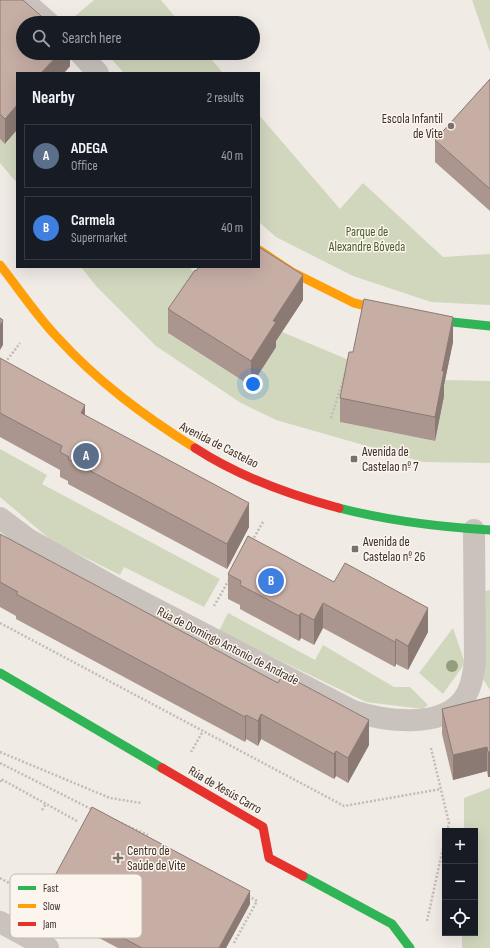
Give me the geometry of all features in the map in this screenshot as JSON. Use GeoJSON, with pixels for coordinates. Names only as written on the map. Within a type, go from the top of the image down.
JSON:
{"type":"FeatureCollection","features":[{"type":"Feature","properties":{"kind":"street"},"geometry":{"type":"LineString","coordinates":[[23,0],[41,16]]}},
{"type":"Feature","properties":{"kind":"street"},"geometry":{"type":"LineString","coordinates":[[86,60],[97,72]]}},
{"type":"Feature","properties":{"kind":"street"},"geometry":{"type":"LineString","coordinates":[[260,251],[292,272],[354,302],[402,314]]}},
{"type":"Feature","properties":{"kind":"street","name":"Avenida de Castelao"},"geometry":{"type":"LineString","coordinates":[[0,265],[42,319],[76,357],[135,410],[190,447],[244,474],[322,505],[402,522],[482,530]]}},
{"type":"Feature","properties":{"kind":"street"},"geometry":{"type":"LineString","coordinates":[[416,317],[431,321],[490,326]]}},
{"type":"Feature","properties":{"kind":"street","name":"Rúa de Domingo Antonio de Andrade"},"geometry":{"type":"LineString","coordinates":[[0,518],[28,539],[199,632],[353,711],[365,715],[397,720],[415,720],[435,717],[448,713],[462,701],[472,684],[476,663],[482,530]]}},
{"type":"Feature","properties":{"kind":"street","name":"Rúa de Xesús Carro"},"geometry":{"type":"LineString","coordinates":[[0,673],[262,827],[270,858],[392,924],[410,948]]}},
{"type":"Feature","properties":{"kind":"street"},"geometry":{"type":"LineString","coordinates":[[0,922],[10,927]]}},
{"type":"Feature","properties":{"kind":"street"},"geometry":{"type":"LineString","coordinates":[[30,938],[48,948]]}},
{"type":"Feature","properties":{"kind":"path"},"geometry":{"type":"LineString","coordinates":[[4,365],[20,343]]}},
{"type":"Feature","properties":{"kind":"path"},"geometry":{"type":"LineString","coordinates":[[331,418],[346,369]]}},
{"type":"Feature","properties":{"kind":"path"},"geometry":{"type":"LineString","coordinates":[[251,543],[263,522]]}},
{"type":"Feature","properties":{"kind":"path"},"geometry":{"type":"LineString","coordinates":[[199,632],[231,577]]}},
{"type":"Feature","properties":{"kind":"path"},"geometry":{"type":"LineString","coordinates":[[0,623],[344,806],[440,789]]}},
{"type":"Feature","properties":{"kind":"path"},"geometry":{"type":"LineString","coordinates":[[430,746],[449,823],[448,828]]}},
{"type":"Feature","properties":{"kind":"path"},"geometry":{"type":"LineString","coordinates":[[0,752],[110,798],[141,803]]}},
{"type":"Feature","properties":{"kind":"path"},"geometry":{"type":"LineString","coordinates":[[0,763],[99,812]]}},
{"type":"Feature","properties":{"kind":"path"},"geometry":{"type":"LineString","coordinates":[[0,782],[2,779],[77,821]]}},
{"type":"Feature","properties":{"kind":"path"},"geometry":{"type":"LineString","coordinates":[[42,810],[46,804]]}},
{"type":"Feature","properties":{"kind":"path"},"geometry":{"type":"LineString","coordinates":[[120,822],[148,835]]}},
{"type":"Feature","properties":{"kind":"path"},"geometry":{"type":"LineString","coordinates":[[425,928],[442,853]]}},
{"type":"Feature","properties":{"kind":"path"},"geometry":{"type":"LineString","coordinates":[[0,878],[10,883]]}},
{"type":"Feature","properties":{"kind":"path"},"geometry":{"type":"LineString","coordinates":[[234,943],[258,901],[245,894]]}},
{"type":"Feature","properties":{"kind":"green space"},"geometry":{"type":"Polygon","coordinates":[[[94,0],[161,0],[174,16],[75,16],[94,0]]]}},
{"type":"Feature","properties":{"kind":"green space"},"geometry":{"type":"Polygon","coordinates":[[[472,0],[490,0],[490,52],[472,0]]]}},
{"type":"Feature","properties":{"kind":"green space"},"geometry":{"type":"Polygon","coordinates":[[[112,60],[212,60],[222,72],[123,72],[112,60]]]}},
{"type":"Feature","properties":{"kind":"green space","name":"Parque de Alexandre Bóveda"},"geometry":{"type":"Polygon","coordinates":[[[260,116],[340,209],[363,183],[443,257],[490,254],[490,305],[431,302],[353,276],[276,237],[260,223],[260,116]]]}},
{"type":"Feature","properties":{"kind":"green space"},"geometry":{"type":"Polygon","coordinates":[[[16,131],[16,182],[0,163],[0,139],[6,144],[16,131]]]}},
{"type":"Feature","properties":{"kind":"green space"},"geometry":{"type":"Polygon","coordinates":[[[82,268],[190,268],[205,283],[169,334],[251,386],[275,347],[273,346],[282,332],[356,363],[340,422],[435,441],[440,396],[445,380],[490,381],[490,463],[423,462],[276,420],[241,403],[156,346],[96,286],[82,268]]]}},
{"type":"Feature","properties":{"kind":"green space"},"geometry":{"type":"Polygon","coordinates":[[[0,449],[47,475],[42,484],[220,579],[204,607],[124,567],[120,575],[52,541],[0,497],[0,449]]]}},
{"type":"Feature","properties":{"kind":"green space"},"geometry":{"type":"Polygon","coordinates":[[[490,590],[490,690],[483,679],[485,591],[490,590]]]}},
{"type":"Feature","properties":{"kind":"green space"},"geometry":{"type":"Polygon","coordinates":[[[228,613],[315,660],[323,645],[394,687],[410,687],[428,705],[423,709],[366,702],[219,631],[228,613]]]}},
{"type":"Feature","properties":{"kind":"green space"},"geometry":{"type":"Polygon","coordinates":[[[453,628],[465,663],[443,694],[419,673],[453,628]]]}},
{"type":"Feature","properties":{"kind":"green space"},"geometry":{"type":"Polygon","coordinates":[[[490,788],[490,948],[462,948],[462,936],[478,936],[478,828],[464,828],[464,798],[490,788]]]}},
{"type":"Feature","properties":{"kind":"building"},"geometry":{"type":"Polygon","coordinates":[[[0,0],[23,0],[41,16],[16,16],[16,60],[53,60],[42,72],[16,72],[16,106],[5,119],[0,114],[0,0]]]}},
{"type":"Feature","properties":{"kind":"building"},"geometry":{"type":"Polygon","coordinates":[[[490,79],[490,189],[435,140],[490,79]]]}},
{"type":"Feature","properties":{"kind":"building"},"geometry":{"type":"Polygon","coordinates":[[[260,248],[303,275],[273,321],[276,322],[251,361],[168,309],[195,270],[196,271],[198,268],[260,268],[260,248]]]}},
{"type":"Feature","properties":{"kind":"building"},"geometry":{"type":"Polygon","coordinates":[[[364,299],[453,317],[442,371],[444,371],[435,417],[340,398],[349,352],[353,352],[364,299]]]}},
{"type":"Feature","properties":{"kind":"building"},"geometry":{"type":"Polygon","coordinates":[[[0,318],[3,320],[0,326],[0,318]]]}},
{"type":"Feature","properties":{"kind":"building"},"geometry":{"type":"Polygon","coordinates":[[[0,358],[85,405],[81,413],[249,503],[227,544],[68,459],[69,457],[60,452],[62,446],[0,413],[0,358]]]}},
{"type":"Feature","properties":{"kind":"building"},"geometry":{"type":"Polygon","coordinates":[[[0,534],[278,683],[283,674],[369,720],[348,758],[336,751],[334,754],[261,714],[258,721],[246,715],[245,717],[16,594],[18,592],[0,582],[0,534]]]}},
{"type":"Feature","properties":{"kind":"building"},"geometry":{"type":"Polygon","coordinates":[[[248,536],[334,582],[345,563],[428,608],[408,646],[396,639],[395,642],[323,603],[314,620],[301,613],[299,616],[240,585],[241,581],[228,574],[248,536]]]}},
{"type":"Feature","properties":{"kind":"building"},"geometry":{"type":"Polygon","coordinates":[[[490,697],[490,752],[488,752],[487,747],[453,755],[442,709],[490,697]]]}},
{"type":"Feature","properties":{"kind":"building","name":"Centro de Saúde de Vite"},"geometry":{"type":"Polygon","coordinates":[[[92,807],[250,891],[219,948],[142,948],[123,938],[142,938],[142,874],[56,874],[92,807]]]}},
{"type":"Feature","properties":{"kind":"traffic: fast"},"geometry":{"type":"LineString","coordinates":[[424,319],[490,326]]}},
{"type":"Feature","properties":{"kind":"traffic: fast"},"geometry":{"type":"LineString","coordinates":[[339,508],[414,523],[490,530]]}},
{"type":"Feature","properties":{"kind":"traffic: fast"},"geometry":{"type":"LineString","coordinates":[[0,673],[162,768]]}},
{"type":"Feature","properties":{"kind":"traffic: fast"},"geometry":{"type":"LineString","coordinates":[[303,876],[392,924],[410,948]]}},
{"type":"Feature","properties":{"kind":"traffic: slow"},"geometry":{"type":"LineString","coordinates":[[260,251],[292,272],[354,303],[392,312]]}},
{"type":"Feature","properties":{"kind":"traffic: slow"},"geometry":{"type":"LineString","coordinates":[[0,265],[49,329],[89,369],[140,411],[195,448]]}},
{"type":"Feature","properties":{"kind":"traffic: jam"},"geometry":{"type":"LineString","coordinates":[[195,448],[229,467],[265,484],[339,508]]}},
{"type":"Feature","properties":{"kind":"traffic: jam"},"geometry":{"type":"LineString","coordinates":[[162,768],[263,827],[269,858],[303,876]]}},
{"type":"Feature","properties":{"kind":"place","name":"Escola Infantil de Vite"},"geometry":{"type":"Point","coordinates":[451,126]}},
{"type":"Feature","properties":{"kind":"place","name":"ADEGA"},"geometry":{"type":"Point","coordinates":[86,456]}},
{"type":"Feature","properties":{"kind":"place","name":"Avenida de Castelao nº 7"},"geometry":{"type":"Point","coordinates":[354,459]}},
{"type":"Feature","properties":{"kind":"place","name":"Avenida de Castelao nº 26"},"geometry":{"type":"Point","coordinates":[355,549]}},
{"type":"Feature","properties":{"kind":"place","name":"Carmela"},"geometry":{"type":"Point","coordinates":[271,581]}},
{"type":"Feature","properties":{"kind":"place","name":"Centro de Saúde de Vite"},"geometry":{"type":"Point","coordinates":[118,858]}}]}
